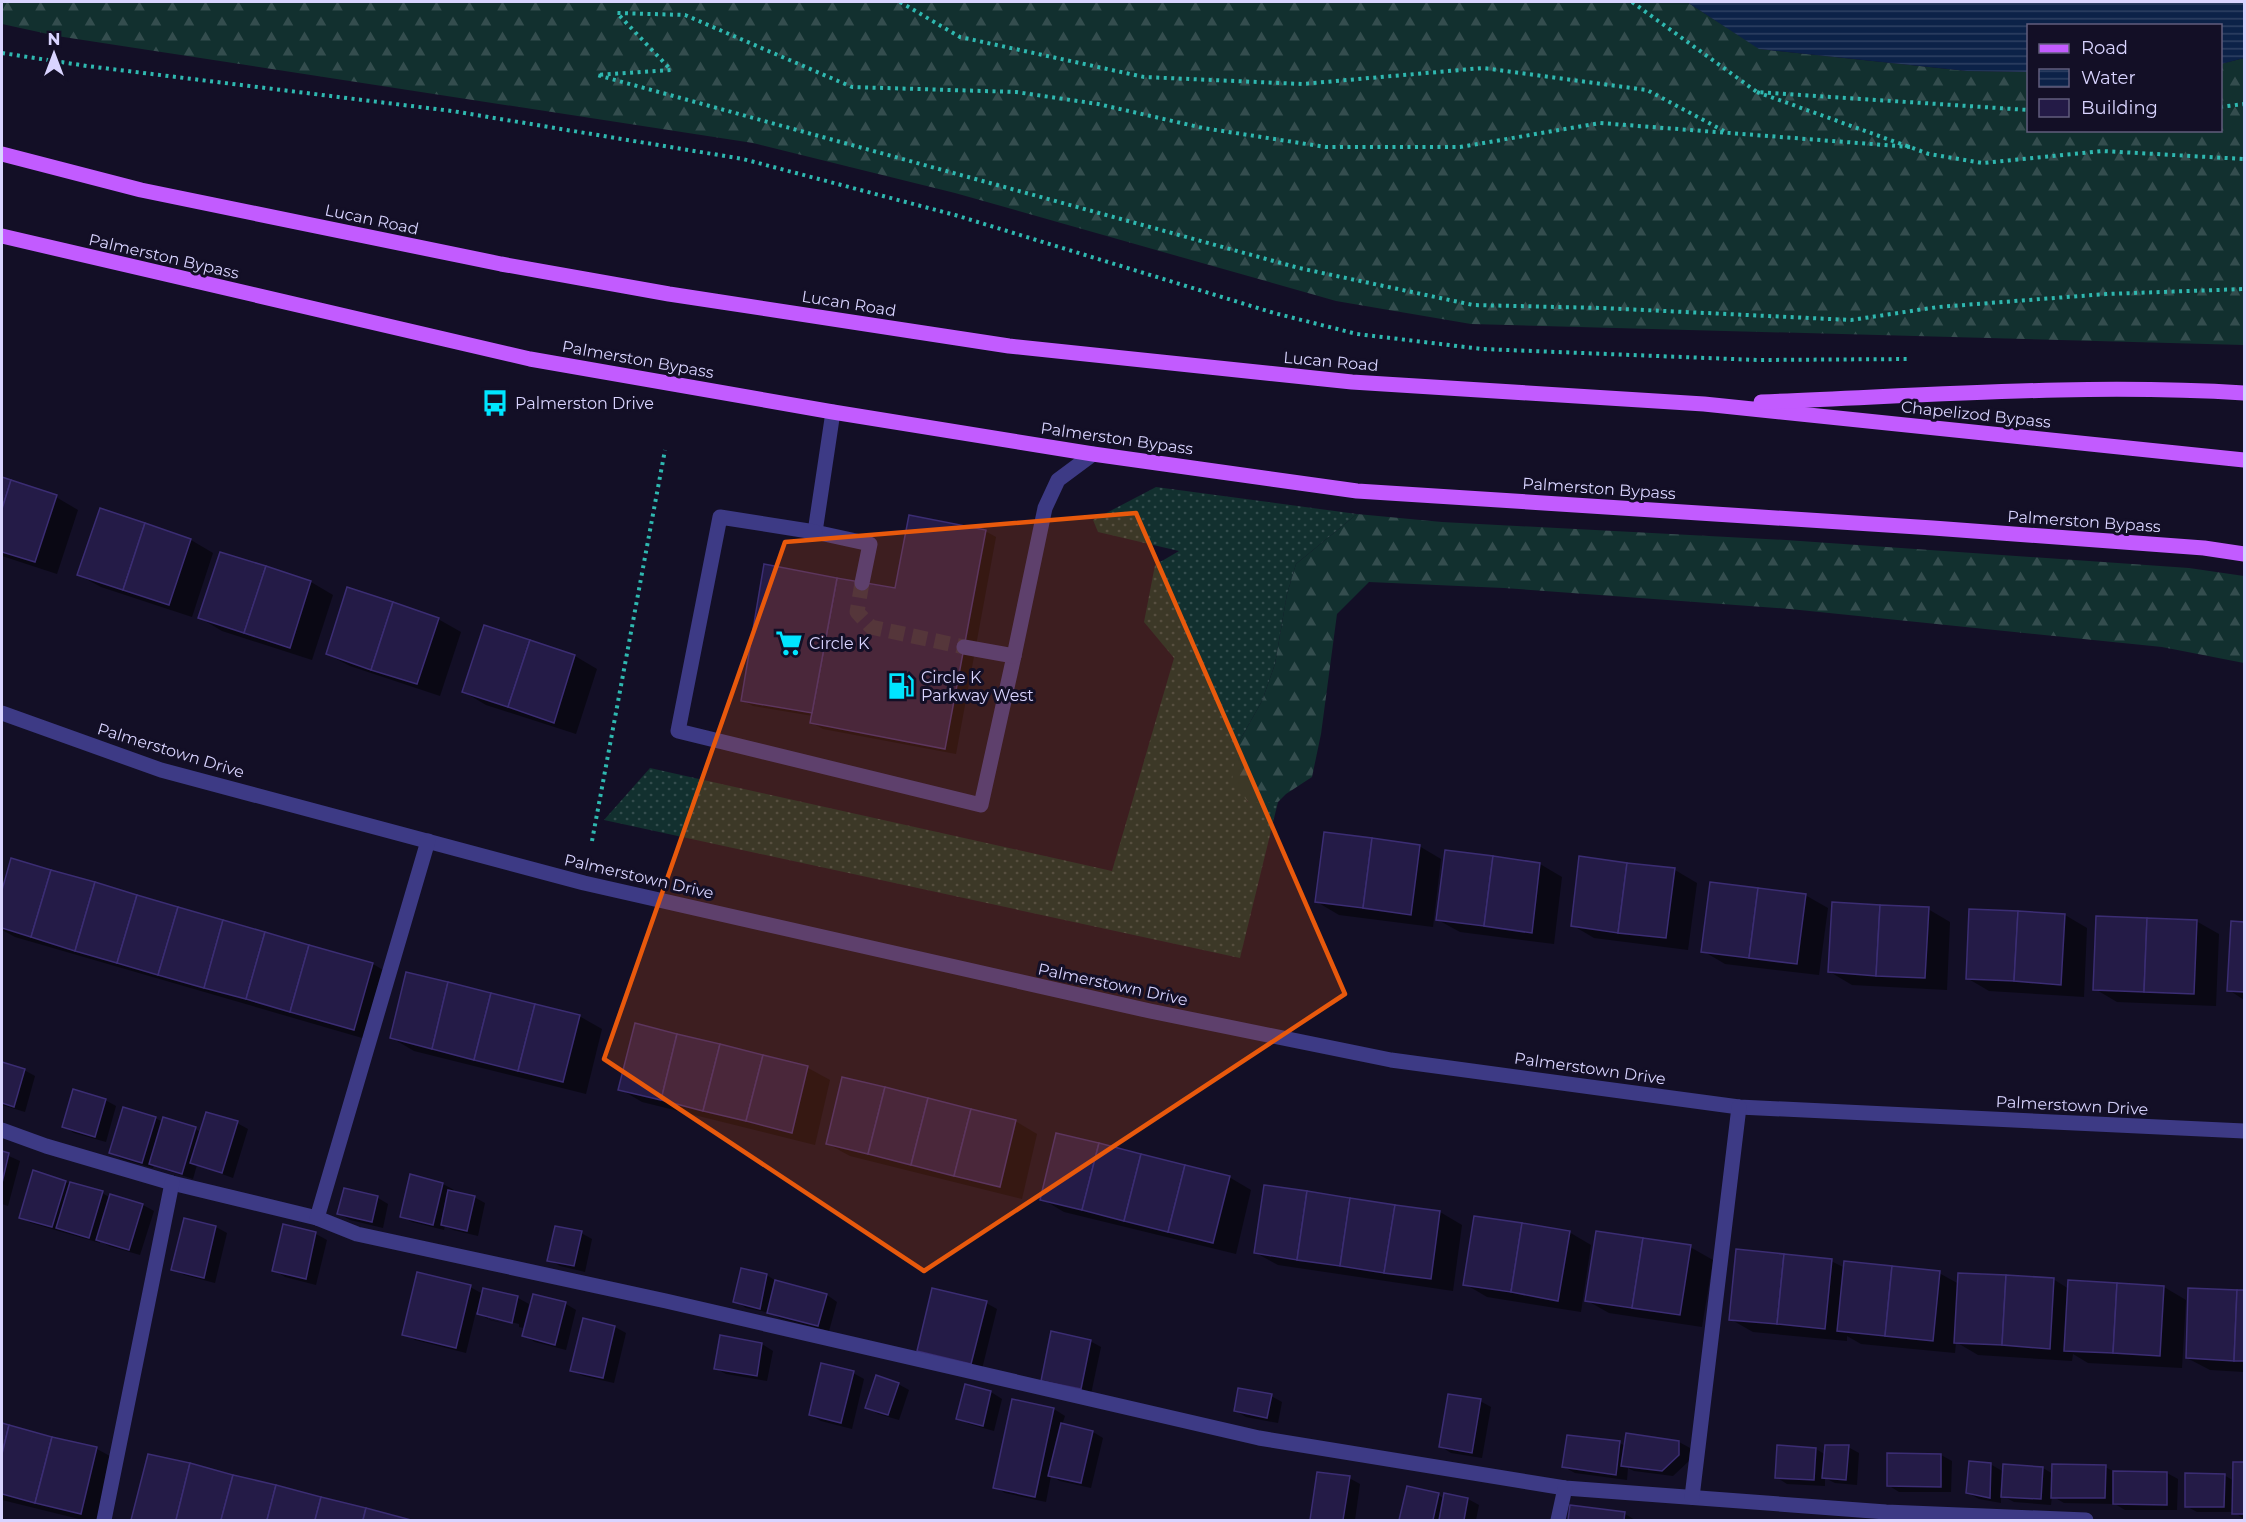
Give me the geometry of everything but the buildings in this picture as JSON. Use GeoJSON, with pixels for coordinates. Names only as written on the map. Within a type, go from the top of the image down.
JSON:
{"type":"FeatureCollection","features":[{"type":"Feature","properties":{"kind":"main road","name":"Lucan Road"},"geometry":{"type":"LineString","coordinates":[[2,154],[141,190],[501,264],[669,294],[1009,346],[1352,382],[1704,404]]}},
{"type":"Feature","properties":{"kind":"main road","name":"Palmerston Bypass"},"geometry":{"type":"LineString","coordinates":[[2,236],[530,359],[833,412],[1093,454],[1357,490],[1933,528],[2204,548],[2244,554]]}},
{"type":"Feature","properties":{"kind":"main road"},"geometry":{"type":"LineString","coordinates":[[1704,404],[2058,390],[2193,390],[2244,393]]}},
{"type":"Feature","properties":{"kind":"main road","name":"Chapelizod Bypass"},"geometry":{"type":"LineString","coordinates":[[1704,404],[2244,460]]}},
{"type":"Feature","properties":{"kind":"street"},"geometry":{"type":"LineString","coordinates":[[815,532],[833,412]]}},
{"type":"Feature","properties":{"kind":"street"},"geometry":{"type":"LineString","coordinates":[[862,583],[870,544],[815,532],[720,518],[678,731],[981,805],[1045,508],[1058,480],[1093,454]]}},
{"type":"Feature","properties":{"kind":"street"},"geometry":{"type":"LineString","coordinates":[[964,647],[1014,656]]}},
{"type":"Feature","properties":{"kind":"street","name":"Palmerstown Drive"},"geometry":{"type":"LineString","coordinates":[[2,713],[161,770],[596,886],[1161,1013],[1391,1060],[1739,1107],[2244,1131]]}},
{"type":"Feature","properties":{"kind":"street"},"geometry":{"type":"LineString","coordinates":[[317,1218],[428,841]]}},
{"type":"Feature","properties":{"kind":"street"},"geometry":{"type":"LineString","coordinates":[[1692,1497],[1739,1107]]}},
{"type":"Feature","properties":{"kind":"street"},"geometry":{"type":"LineString","coordinates":[[2,1130],[46,1146],[172,1182],[317,1218],[357,1234],[666,1301],[1259,1438],[1565,1488],[1886,1512],[2086,1521]]}},
{"type":"Feature","properties":{"kind":"street"},"geometry":{"type":"LineString","coordinates":[[104,1521],[172,1182]]}},
{"type":"Feature","properties":{"kind":"street"},"geometry":{"type":"LineString","coordinates":[[1558,1521],[1565,1488]]}},
{"type":"Feature","properties":{"kind":"path"},"geometry":{"type":"LineString","coordinates":[[900,2],[960,37],[1144,77],[1302,84],[1483,68],[1647,90],[1727,133]]}},
{"type":"Feature","properties":{"kind":"path"},"geometry":{"type":"LineString","coordinates":[[1632,2],[1756,93],[1929,154],[1983,163],[2102,151],[2244,159]]}},
{"type":"Feature","properties":{"kind":"path"},"geometry":{"type":"LineString","coordinates":[[1910,147],[1600,123],[1460,147],[1326,147],[1203,128],[1098,104],[1016,92],[852,87],[685,15],[617,13],[671,70],[597,75],[1299,267],[1473,305],[1602,308],[1851,320],[1961,305],[2106,294],[2244,290]]}},
{"type":"Feature","properties":{"kind":"path"},"geometry":{"type":"LineString","coordinates":[[2,53],[87,66],[452,111],[743,159],[955,215],[1274,313],[1357,334],[1482,349],[1756,360],[1921,359]]}},
{"type":"Feature","properties":{"kind":"path"},"geometry":{"type":"LineString","coordinates":[[1756,93],[2027,110]]}},
{"type":"Feature","properties":{"kind":"path"},"geometry":{"type":"LineString","coordinates":[[2222,107],[2244,104]]}},
{"type":"Feature","properties":{"kind":"path"},"geometry":{"type":"LineString","coordinates":[[592,842],[664,450]]}},
{"type":"Feature","properties":{"kind":"highlighted area"},"geometry":{"type":"Polygon","coordinates":[[[1136,513],[1345,994],[924,1271],[604,1059],[785,542],[1136,513]]]}},
{"type":"Feature","properties":{"kind":"green space"},"geometry":{"type":"Polygon","coordinates":[[[2,2],[1687,2],[1760,49],[1967,71],[2027,72],[2027,132],[2222,132],[2222,64],[2244,58],[2244,345],[1471,324],[1336,301],[955,193],[753,143],[57,36],[2,24],[2,2]]]}},
{"type":"Feature","properties":{"kind":"green space"},"geometry":{"type":"Polygon","coordinates":[[[1156,487],[1357,514],[1296,564],[1287,594],[1275,664],[1262,701],[1236,747],[1247,802],[1278,802],[1240,958],[604,820],[650,768],[1112,871],[1174,658],[1144,622],[1155,565],[1179,551],[1098,532],[1093,520],[1156,487]]]}},
{"type":"Feature","properties":{"kind":"green space"},"geometry":{"type":"Polygon","coordinates":[[[1357,514],[1442,522],[1786,540],[2189,568],[2244,576],[2244,663],[2162,647],[1790,609],[1504,588],[1369,582],[1337,614],[1321,734],[1312,777],[1278,802],[1248,802],[1232,781],[1236,747],[1262,701],[1275,664],[1287,594],[1296,564],[1357,514]]]}},
{"type":"Feature","properties":{"kind":"water"},"geometry":{"type":"Polygon","coordinates":[[[1687,2],[2244,2],[2244,58],[2222,64],[2222,24],[2027,24],[2027,72],[1967,71],[1759,49],[1687,2]]]}},
{"type":"Feature","properties":{"kind":"tunnel"},"geometry":{"type":"LineString","coordinates":[[862,583],[857,612],[871,627],[964,647]]}},
{"type":"Feature","properties":{"kind":"place","name":"Palmerston Drive"},"geometry":{"type":"Point","coordinates":[495,403]}},
{"type":"Feature","properties":{"kind":"place","name":"Circle K"},"geometry":{"type":"Point","coordinates":[789,643]}},
{"type":"Feature","properties":{"kind":"place","name":"Circle K Parkway West"},"geometry":{"type":"Point","coordinates":[901,686]}}]}
